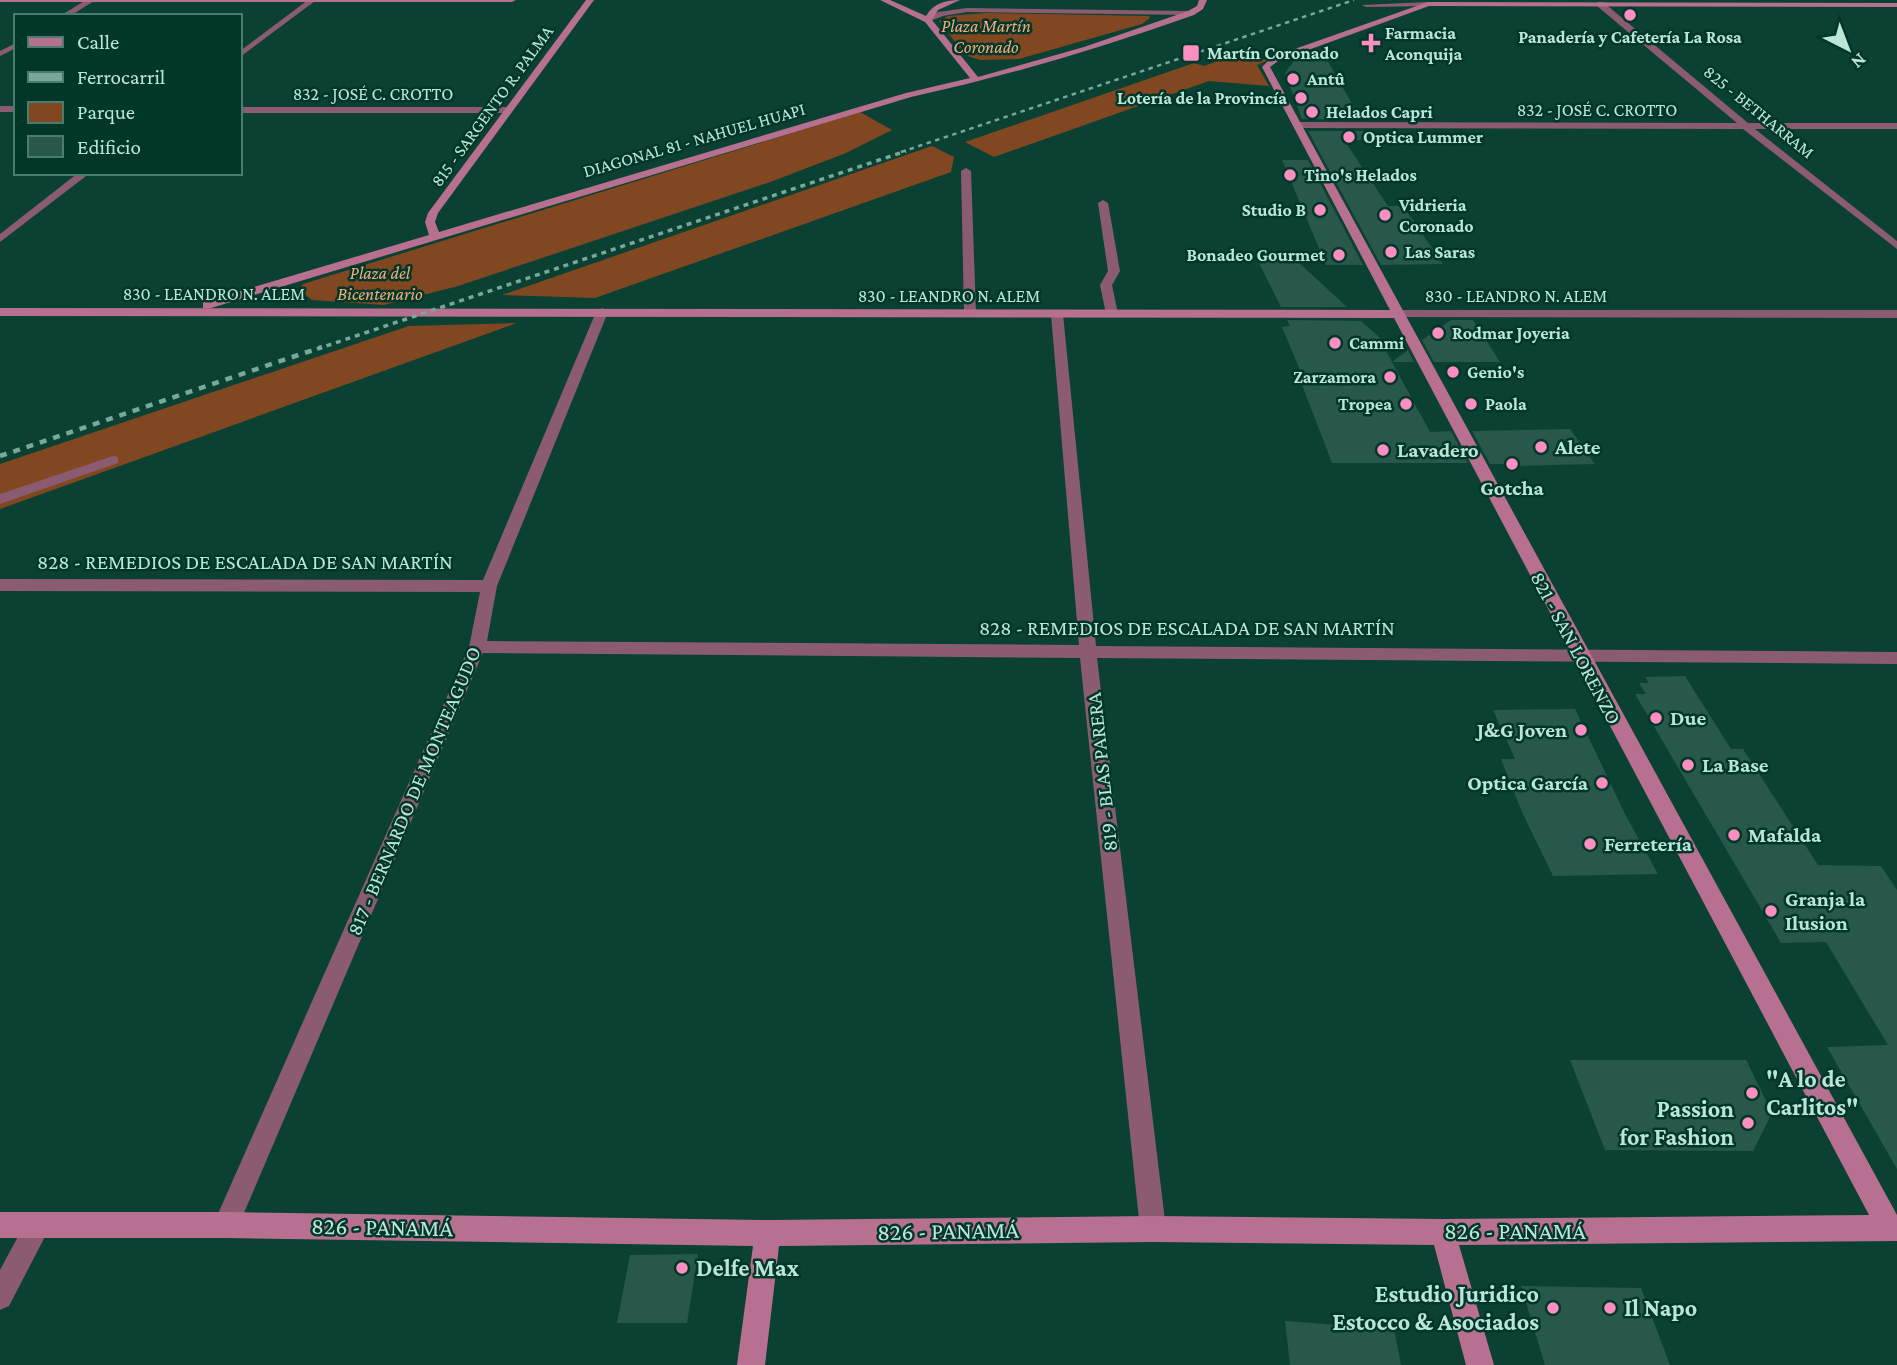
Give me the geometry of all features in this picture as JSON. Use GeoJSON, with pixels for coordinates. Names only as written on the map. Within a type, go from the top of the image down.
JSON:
{"type":"FeatureCollection","features":[{"type":"Feature","properties":{"kind":"street"},"geometry":{"type":"LineString","coordinates":[[0,0],[512,0]]}},
{"type":"Feature","properties":{"kind":"street","name":"815 - SARGENTO R. PALMA"},"geometry":{"type":"LineString","coordinates":[[434,235],[430,222],[433,213],[506,110],[590,0]]}},
{"type":"Feature","properties":{"kind":"street"},"geometry":{"type":"LineString","coordinates":[[884,0],[928,20],[976,80]]}},
{"type":"Feature","properties":{"kind":"street"},"geometry":{"type":"LineString","coordinates":[[928,20],[935,8],[956,0]]}},
{"type":"Feature","properties":{"kind":"street","name":"DIAGONAL 81 - NAHUEL HUAPI"},"geometry":{"type":"LineString","coordinates":[[190,310],[909,95],[976,80],[1032,63],[1191,13],[1200,7],[1203,0]]}},
{"type":"Feature","properties":{"kind":"street"},"geometry":{"type":"LineString","coordinates":[[67,14],[90,1]]}},
{"type":"Feature","properties":{"kind":"street"},"geometry":{"type":"LineString","coordinates":[[242,53],[311,1]]}},
{"type":"Feature","properties":{"kind":"street"},"geometry":{"type":"LineString","coordinates":[[1366,5],[1513,2],[1897,5]]}},
{"type":"Feature","properties":{"kind":"street","name":"821 - SAN LORENZO"},"geometry":{"type":"LineString","coordinates":[[1428,4],[1275,59],[1266,67],[1579,654],[1893,1228]]}},
{"type":"Feature","properties":{"kind":"street","name":"825 - BETHARRAM"},"geometry":{"type":"LineString","coordinates":[[1600,4],[1747,127],[1897,246]]}},
{"type":"Feature","properties":{"kind":"street"},"geometry":{"type":"LineString","coordinates":[[928,20],[941,14],[967,10],[1191,13]]}},
{"type":"Feature","properties":{"kind":"street"},"geometry":{"type":"LineString","coordinates":[[961,60],[981,64],[1032,63]]}},
{"type":"Feature","properties":{"kind":"street","name":"832 - JOSÉ C. CROTTO"},"geometry":{"type":"LineString","coordinates":[[242,110],[506,110]]}},
{"type":"Feature","properties":{"kind":"street","name":"832 - JOSÉ C. CROTTO"},"geometry":{"type":"LineString","coordinates":[[1297,125],[1897,126]]}},
{"type":"Feature","properties":{"kind":"street"},"geometry":{"type":"LineString","coordinates":[[966,171],[970,313]]}},
{"type":"Feature","properties":{"kind":"street"},"geometry":{"type":"LineString","coordinates":[[0,239],[82,175]]}},
{"type":"Feature","properties":{"kind":"street"},"geometry":{"type":"LineString","coordinates":[[1103,203],[1114,271],[1106,285],[1112,314]]}},
{"type":"Feature","properties":{"kind":"street","name":"830 - LEANDRO N. ALEM"},"geometry":{"type":"LineString","coordinates":[[0,312],[190,310],[1897,314]]}},
{"type":"Feature","properties":{"kind":"street","name":"817 - BERNARDO DE MONTEAGUDO"},"geometry":{"type":"LineString","coordinates":[[226,1224],[477,647],[489,586],[602,312]]}},
{"type":"Feature","properties":{"kind":"street","name":"819 - BLAS PARERA"},"geometry":{"type":"LineString","coordinates":[[1057,314],[1088,650],[1153,1229]]}},
{"type":"Feature","properties":{"kind":"street"},"geometry":{"type":"LineString","coordinates":[[0,499],[113,460]]}},
{"type":"Feature","properties":{"kind":"street","name":"828 - REMEDIOS DE ESCALADA DE SAN MARTÍN"},"geometry":{"type":"LineString","coordinates":[[0,584],[489,586]]}},
{"type":"Feature","properties":{"kind":"street","name":"828 - REMEDIOS DE ESCALADA DE SAN MARTÍN"},"geometry":{"type":"LineString","coordinates":[[477,647],[1897,658]]}},
{"type":"Feature","properties":{"kind":"street","name":"826 - PANAMÁ"},"geometry":{"type":"LineString","coordinates":[[0,1225],[226,1224],[768,1233],[1153,1229],[1443,1232],[1893,1228]]}},
{"type":"Feature","properties":{"kind":"street"},"geometry":{"type":"LineString","coordinates":[[0,1297],[38,1225]]}},
{"type":"Feature","properties":{"kind":"street"},"geometry":{"type":"LineString","coordinates":[[1443,1232],[1480,1365]]}},
{"type":"Feature","properties":{"kind":"street"},"geometry":{"type":"LineString","coordinates":[[751,1365],[768,1233]]}},
{"type":"Feature","properties":{"kind":"green space","name":"Plaza Martín Coronado"},"geometry":{"type":"Polygon","coordinates":[[[986,13],[1150,18],[1142,24],[1019,59],[980,60],[965,55],[939,21],[948,16],[986,13]]]}},
{"type":"Feature","properties":{"kind":"green space"},"geometry":{"type":"Polygon","coordinates":[[[1235,55],[1269,60],[1257,65],[1269,86],[1209,81],[994,157],[965,142],[1194,63],[1204,66],[1235,55]]]}},
{"type":"Feature","properties":{"kind":"green space","name":"Plaza del Bicentenario"},"geometry":{"type":"Polygon","coordinates":[[[860,112],[892,130],[846,153],[773,181],[458,286],[384,305],[312,300],[299,290],[303,284],[860,112]]]}},
{"type":"Feature","properties":{"kind":"green space"},"geometry":{"type":"Polygon","coordinates":[[[932,146],[954,157],[951,172],[595,298],[502,295],[932,146]]]}},
{"type":"Feature","properties":{"kind":"green space"},"geometry":{"type":"Polygon","coordinates":[[[517,323],[0,509],[0,464],[409,326],[517,323]]]}},
{"type":"Feature","properties":{"kind":"building"},"geometry":{"type":"Polygon","coordinates":[[[1321,49],[1361,120],[1302,119],[1285,73],[1296,58],[1321,49]]]}},
{"type":"Feature","properties":{"kind":"building"},"geometry":{"type":"Polygon","coordinates":[[[1308,131],[1367,131],[1373,140],[1344,140],[1388,206],[1403,206],[1443,264],[1381,265],[1308,131]]]}},
{"type":"Feature","properties":{"kind":"building"},"geometry":{"type":"Polygon","coordinates":[[[1282,160],[1308,160],[1363,265],[1326,265],[1282,160]]]}},
{"type":"Feature","properties":{"kind":"building"},"geometry":{"type":"Polygon","coordinates":[[[1258,261],[1297,261],[1347,307],[1281,307],[1258,261]]]}},
{"type":"Feature","properties":{"kind":"building"},"geometry":{"type":"Polygon","coordinates":[[[1287,320],[1361,321],[1379,337],[1430,432],[1451,431],[1468,463],[1332,463],[1299,377],[1303,377],[1282,327],[1290,326],[1287,320]]]}},
{"type":"Feature","properties":{"kind":"building"},"geometry":{"type":"Polygon","coordinates":[[[1451,320],[1473,320],[1500,362],[1434,362],[1422,340],[1451,320]]]}},
{"type":"Feature","properties":{"kind":"building"},"geometry":{"type":"Polygon","coordinates":[[[1408,350],[1414,362],[1392,362],[1408,350]]]}},
{"type":"Feature","properties":{"kind":"building","name":"Alete"},"geometry":{"type":"Polygon","coordinates":[[[1570,429],[1595,464],[1490,464],[1472,431],[1570,429]]]}},
{"type":"Feature","properties":{"kind":"building"},"geometry":{"type":"Polygon","coordinates":[[[1685,676],[1731,749],[1743,749],[1818,865],[1881,866],[1897,890],[1897,1169],[1827,1047],[1888,1045],[1826,942],[1781,943],[1635,694],[1646,694],[1639,683],[1649,683],[1645,677],[1685,676]]]}},
{"type":"Feature","properties":{"kind":"building"},"geometry":{"type":"Polygon","coordinates":[[[1575,709],[1625,814],[1658,874],[1553,876],[1522,812],[1501,759],[1515,759],[1493,710],[1575,709]]]}},
{"type":"Feature","properties":{"kind":"building"},"geometry":{"type":"Polygon","coordinates":[[[1570,1060],[1746,1060],[1772,1113],[1753,1151],[1605,1150],[1570,1060]]]}},
{"type":"Feature","properties":{"kind":"building"},"geometry":{"type":"Polygon","coordinates":[[[698,1254],[687,1323],[617,1323],[630,1255],[698,1254]]]}},
{"type":"Feature","properties":{"kind":"building"},"geometry":{"type":"Polygon","coordinates":[[[1521,1286],[1641,1288],[1670,1365],[1545,1365],[1521,1286]]]}},
{"type":"Feature","properties":{"kind":"building"},"geometry":{"type":"Polygon","coordinates":[[[1285,1321],[1394,1329],[1401,1365],[1290,1365],[1285,1321]]]}},
{"type":"Feature","properties":{"kind":"railway"},"geometry":{"type":"LineString","coordinates":[[901,152],[1354,0]]}},
{"type":"Feature","properties":{"kind":"railway"},"geometry":{"type":"LineString","coordinates":[[317,349],[906,151]]}},
{"type":"Feature","properties":{"kind":"railway"},"geometry":{"type":"LineString","coordinates":[[0,456],[322,347]]}},
{"type":"Feature","properties":{"kind":"place","name":"Panadería y Cafetería La Rosa"},"geometry":{"type":"Point","coordinates":[1630,15]}},
{"type":"Feature","properties":{"kind":"place","name":"Farmacia Aconquija"},"geometry":{"type":"Point","coordinates":[1371,43]}},
{"type":"Feature","properties":{"kind":"place","name":"Martín Coronado"},"geometry":{"type":"Point","coordinates":[1191,53]}},
{"type":"Feature","properties":{"kind":"place","name":"Antû"},"geometry":{"type":"Point","coordinates":[1293,79]}},
{"type":"Feature","properties":{"kind":"place","name":"Lotería de la Provincía"},"geometry":{"type":"Point","coordinates":[1301,98]}},
{"type":"Feature","properties":{"kind":"place","name":"Helados Capri"},"geometry":{"type":"Point","coordinates":[1312,112]}},
{"type":"Feature","properties":{"kind":"place","name":"Optica Lummer"},"geometry":{"type":"Point","coordinates":[1349,137]}},
{"type":"Feature","properties":{"kind":"place","name":"Tino's Helados"},"geometry":{"type":"Point","coordinates":[1290,175]}},
{"type":"Feature","properties":{"kind":"place","name":"Studio B"},"geometry":{"type":"Point","coordinates":[1320,210]}},
{"type":"Feature","properties":{"kind":"place","name":"Vidrieria Coronado"},"geometry":{"type":"Point","coordinates":[1385,215]}},
{"type":"Feature","properties":{"kind":"place","name":"Las Saras"},"geometry":{"type":"Point","coordinates":[1391,252]}},
{"type":"Feature","properties":{"kind":"place","name":"Bonadeo Gourmet"},"geometry":{"type":"Point","coordinates":[1339,255]}},
{"type":"Feature","properties":{"kind":"place","name":"Rodmar Joyeria"},"geometry":{"type":"Point","coordinates":[1438,333]}},
{"type":"Feature","properties":{"kind":"place","name":"Cammi"},"geometry":{"type":"Point","coordinates":[1335,343]}},
{"type":"Feature","properties":{"kind":"place","name":"Genio's"},"geometry":{"type":"Point","coordinates":[1453,372]}},
{"type":"Feature","properties":{"kind":"place","name":"Zarzamora"},"geometry":{"type":"Point","coordinates":[1390,377]}},
{"type":"Feature","properties":{"kind":"place","name":"Tropea"},"geometry":{"type":"Point","coordinates":[1406,404]}},
{"type":"Feature","properties":{"kind":"place","name":"Paola"},"geometry":{"type":"Point","coordinates":[1471,404]}},
{"type":"Feature","properties":{"kind":"place","name":"Alete"},"geometry":{"type":"Point","coordinates":[1541,447]}},
{"type":"Feature","properties":{"kind":"place","name":"Lavadero"},"geometry":{"type":"Point","coordinates":[1383,450]}},
{"type":"Feature","properties":{"kind":"place","name":"Gotcha"},"geometry":{"type":"Point","coordinates":[1512,464]}},
{"type":"Feature","properties":{"kind":"place","name":"Due"},"geometry":{"type":"Point","coordinates":[1656,718]}},
{"type":"Feature","properties":{"kind":"place","name":"J&G Joven"},"geometry":{"type":"Point","coordinates":[1581,730]}},
{"type":"Feature","properties":{"kind":"place","name":"La Base"},"geometry":{"type":"Point","coordinates":[1688,765]}},
{"type":"Feature","properties":{"kind":"place","name":"Optica García"},"geometry":{"type":"Point","coordinates":[1602,783]}},
{"type":"Feature","properties":{"kind":"place","name":"Mafalda"},"geometry":{"type":"Point","coordinates":[1734,835]}},
{"type":"Feature","properties":{"kind":"place","name":"Ferretería"},"geometry":{"type":"Point","coordinates":[1590,844]}},
{"type":"Feature","properties":{"kind":"place","name":"Granja la Ilusion"},"geometry":{"type":"Point","coordinates":[1771,911]}},
{"type":"Feature","properties":{"kind":"place","name":"\"A lo de Carlitos\""},"geometry":{"type":"Point","coordinates":[1752,1093]}},
{"type":"Feature","properties":{"kind":"place","name":"Passion for Fashion"},"geometry":{"type":"Point","coordinates":[1748,1123]}},
{"type":"Feature","properties":{"kind":"place","name":"Delfe Max"},"geometry":{"type":"Point","coordinates":[682,1268]}},
{"type":"Feature","properties":{"kind":"place","name":"Estudio Juridico Estocco & Asociados"},"geometry":{"type":"Point","coordinates":[1553,1308]}},
{"type":"Feature","properties":{"kind":"place","name":"Il Napo"},"geometry":{"type":"Point","coordinates":[1610,1308]}}]}
